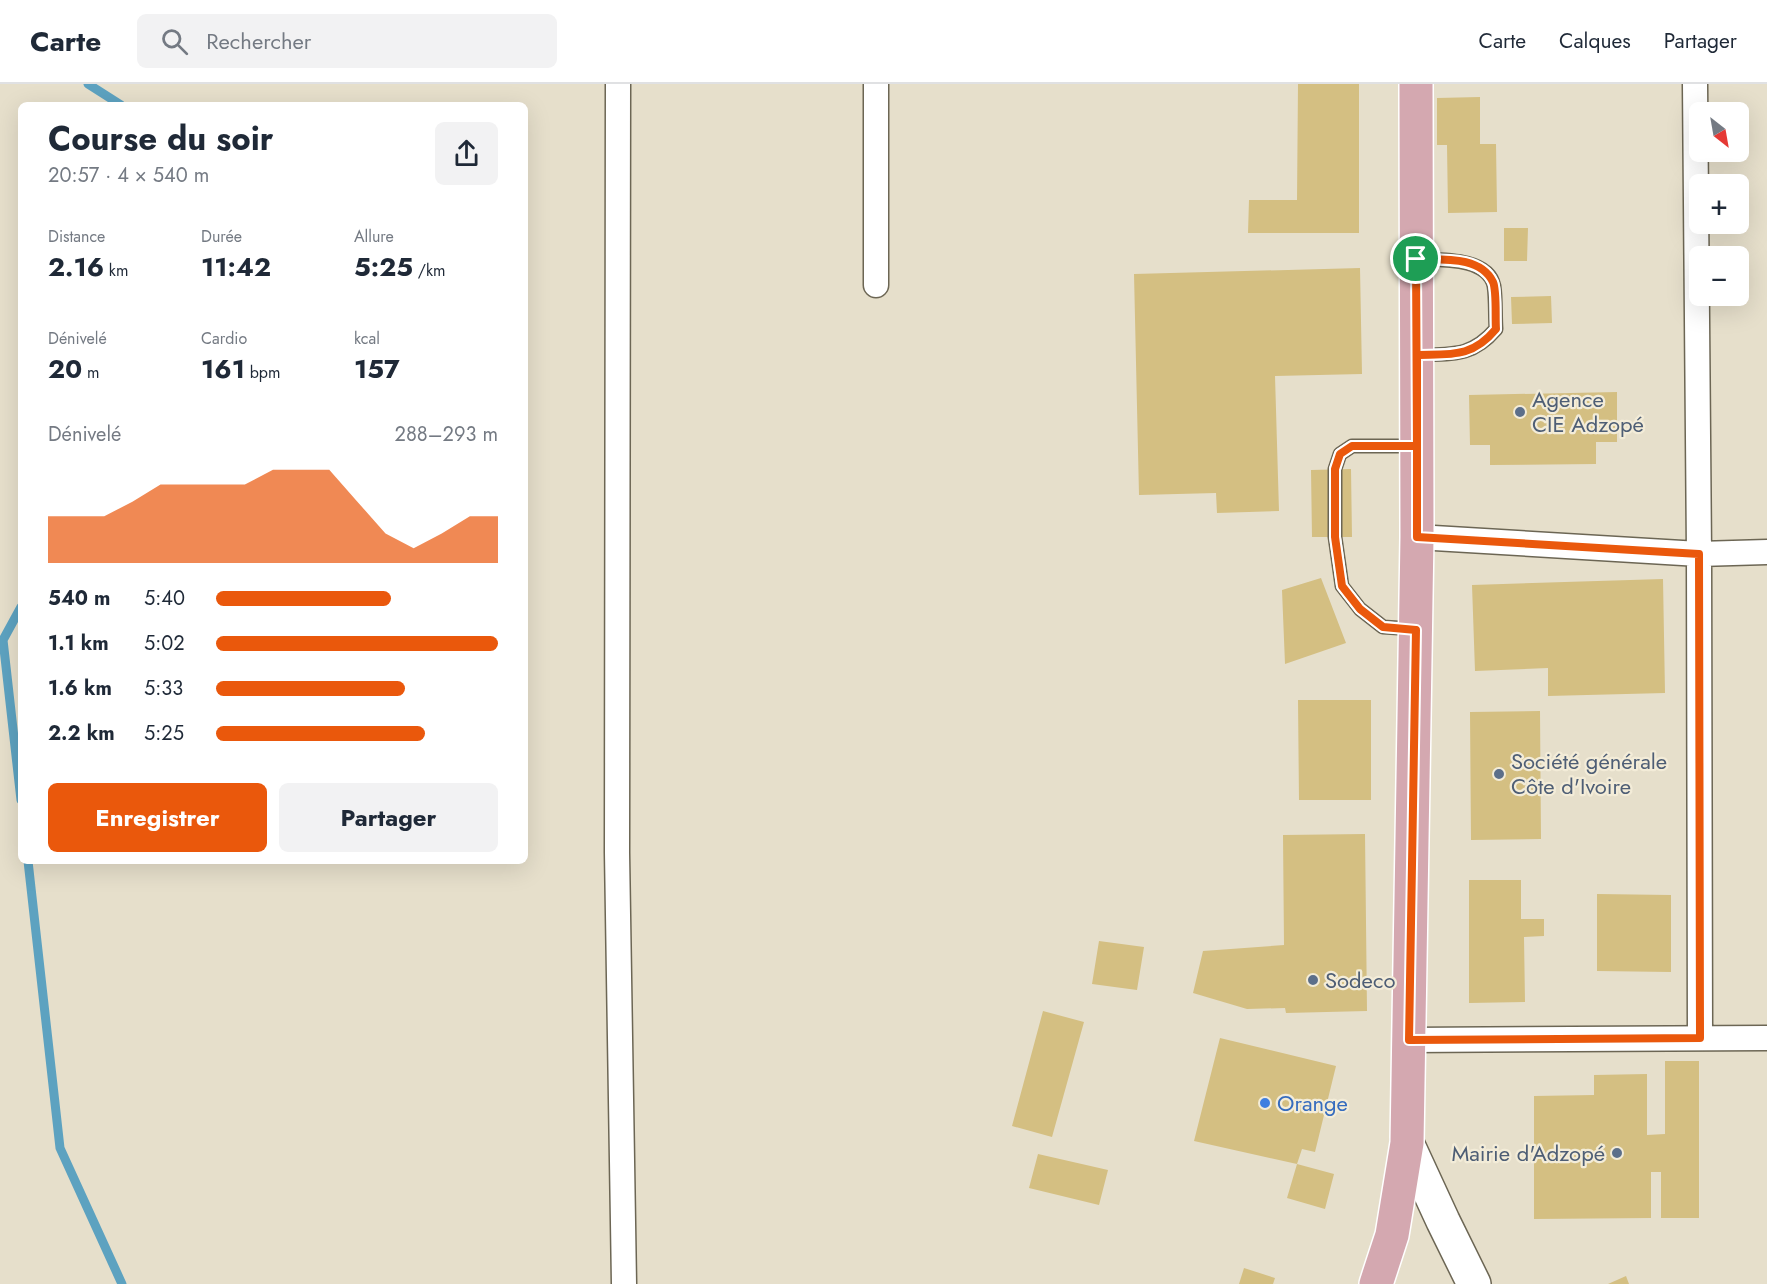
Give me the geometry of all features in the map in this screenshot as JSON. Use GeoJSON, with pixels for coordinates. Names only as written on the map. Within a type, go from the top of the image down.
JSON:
{"type":"FeatureCollection","features":[{"type":"Feature","properties":{"kind":"main road"},"geometry":{"type":"LineString","coordinates":[[1376,1284],[1392,1235],[1407,1143],[1417,537],[1416,84]]}},
{"type":"Feature","properties":{"kind":"street"},"geometry":{"type":"LineString","coordinates":[[618,84],[617,853],[624,1284]]}},
{"type":"Feature","properties":{"kind":"street"},"geometry":{"type":"LineString","coordinates":[[876,84],[876,285]]}},
{"type":"Feature","properties":{"kind":"street"},"geometry":{"type":"LineString","coordinates":[[1695,84],[1700,1038]]}},
{"type":"Feature","properties":{"kind":"street"},"geometry":{"type":"LineString","coordinates":[[1417,537],[1699,554],[1767,552]]}},
{"type":"Feature","properties":{"kind":"street"},"geometry":{"type":"LineString","coordinates":[[1409,1040],[1767,1038]]}},
{"type":"Feature","properties":{"kind":"street"},"geometry":{"type":"LineString","coordinates":[[1407,1143],[1474,1284]]}},
{"type":"Feature","properties":{"kind":"lane"},"geometry":{"type":"LineString","coordinates":[[1416,259],[1462,261],[1482,269],[1494,283],[1496,329],[1485,342],[1471,350],[1453,354],[1417,355]]}},
{"type":"Feature","properties":{"kind":"lane"},"geometry":{"type":"LineString","coordinates":[[1416,630],[1383,627],[1360,609],[1342,586],[1335,537],[1335,469],[1340,454],[1352,446],[1417,446]]}},
{"type":"Feature","properties":{"kind":"building"},"geometry":{"type":"Polygon","coordinates":[[[1298,84],[1359,84],[1359,233],[1248,233],[1249,200],[1297,200],[1298,84]]]}},
{"type":"Feature","properties":{"kind":"building"},"geometry":{"type":"Polygon","coordinates":[[[1480,97],[1480,144],[1496,144],[1497,212],[1448,213],[1447,145],[1437,145],[1437,98],[1480,97]]]}},
{"type":"Feature","properties":{"kind":"building"},"geometry":{"type":"Polygon","coordinates":[[[1504,228],[1528,228],[1527,261],[1504,261],[1504,228]]]}},
{"type":"Feature","properties":{"kind":"building"},"geometry":{"type":"Polygon","coordinates":[[[1360,268],[1362,374],[1275,376],[1279,511],[1217,513],[1216,493],[1139,495],[1134,274],[1360,268]]]}},
{"type":"Feature","properties":{"kind":"building"},"geometry":{"type":"Polygon","coordinates":[[[1551,296],[1552,323],[1512,324],[1511,297],[1551,296]]]}},
{"type":"Feature","properties":{"kind":"building"},"geometry":{"type":"Polygon","coordinates":[[[1617,392],[1617,442],[1596,442],[1596,464],[1490,465],[1490,445],[1470,445],[1469,395],[1617,392]]]}},
{"type":"Feature","properties":{"kind":"building"},"geometry":{"type":"Polygon","coordinates":[[[1351,469],[1352,537],[1312,537],[1311,470],[1351,469]]]}},
{"type":"Feature","properties":{"kind":"building"},"geometry":{"type":"Polygon","coordinates":[[[1321,578],[1346,643],[1285,664],[1282,590],[1321,578]]]}},
{"type":"Feature","properties":{"kind":"building"},"geometry":{"type":"Polygon","coordinates":[[[1663,579],[1665,693],[1548,696],[1548,668],[1475,671],[1472,585],[1663,579]]]}},
{"type":"Feature","properties":{"kind":"building"},"geometry":{"type":"Polygon","coordinates":[[[1298,700],[1371,700],[1371,800],[1299,800],[1298,700]]]}},
{"type":"Feature","properties":{"kind":"building"},"geometry":{"type":"Polygon","coordinates":[[[1540,711],[1541,839],[1471,840],[1470,712],[1540,711]]]}},
{"type":"Feature","properties":{"kind":"building"},"geometry":{"type":"Polygon","coordinates":[[[1365,834],[1367,1011],[1286,1013],[1285,1008],[1247,1009],[1193,993],[1203,951],[1284,945],[1283,835],[1365,834]]]}},
{"type":"Feature","properties":{"kind":"building"},"geometry":{"type":"Polygon","coordinates":[[[1469,880],[1521,880],[1521,919],[1544,919],[1544,936],[1524,937],[1525,1002],[1469,1003],[1469,880]]]}},
{"type":"Feature","properties":{"kind":"building"},"geometry":{"type":"Polygon","coordinates":[[[1597,894],[1671,895],[1671,972],[1597,971],[1597,894]]]}},
{"type":"Feature","properties":{"kind":"building"},"geometry":{"type":"Polygon","coordinates":[[[1099,941],[1144,947],[1137,990],[1092,984],[1099,941]]]}},
{"type":"Feature","properties":{"kind":"building"},"geometry":{"type":"Polygon","coordinates":[[[1043,1011],[1084,1022],[1052,1137],[1012,1126],[1043,1011]]]}},
{"type":"Feature","properties":{"kind":"building","name":"Orange"},"geometry":{"type":"Polygon","coordinates":[[[1220,1038],[1336,1066],[1315,1152],[1302,1149],[1297,1164],[1194,1141],[1220,1038]]]}},
{"type":"Feature","properties":{"kind":"building","name":"Mairie d'Adzopé"},"geometry":{"type":"Polygon","coordinates":[[[1665,1061],[1699,1061],[1699,1218],[1661,1218],[1661,1172],[1651,1172],[1651,1218],[1534,1219],[1534,1096],[1594,1095],[1594,1075],[1647,1074],[1647,1135],[1665,1134],[1665,1061]]]}},
{"type":"Feature","properties":{"kind":"building"},"geometry":{"type":"Polygon","coordinates":[[[1038,1154],[1108,1170],[1099,1205],[1029,1188],[1038,1154]]]}},
{"type":"Feature","properties":{"kind":"building"},"geometry":{"type":"Polygon","coordinates":[[[1297,1164],[1334,1174],[1325,1209],[1287,1198],[1297,1164]]]}},
{"type":"Feature","properties":{"kind":"building"},"geometry":{"type":"Polygon","coordinates":[[[1244,1268],[1275,1278],[1273,1284],[1239,1284],[1244,1268]]]}},
{"type":"Feature","properties":{"kind":"building"},"geometry":{"type":"Polygon","coordinates":[[[1626,1276],[1629,1284],[1608,1284],[1626,1276]]]}},
{"type":"Feature","properties":{"kind":"waterway"},"geometry":{"type":"LineString","coordinates":[[88,84],[116,102]]}},
{"type":"Feature","properties":{"kind":"waterway"},"geometry":{"type":"LineString","coordinates":[[18,612],[3,640],[18,773]]}},
{"type":"Feature","properties":{"kind":"waterway"},"geometry":{"type":"LineString","coordinates":[[28,864],[60,1148],[122,1284]]}},
{"type":"Feature","properties":{"kind":"place","name":"Agence CIE Adzopé"},"geometry":{"type":"Point","coordinates":[1520,412]}},
{"type":"Feature","properties":{"kind":"place","name":"Société générale Côte d'Ivoire"},"geometry":{"type":"Point","coordinates":[1499,774]}},
{"type":"Feature","properties":{"kind":"place","name":"Sodeco"},"geometry":{"type":"Point","coordinates":[1313,980]}},
{"type":"Feature","properties":{"kind":"place","name":"Orange"},"geometry":{"type":"Point","coordinates":[1265,1103]}},
{"type":"Feature","properties":{"kind":"place","name":"Mairie d'Adzopé"},"geometry":{"type":"Point","coordinates":[1617,1153]}},
{"type":"Feature","properties":{"kind":"route"},"geometry":{"type":"LineString","coordinates":[[1416,259],[1417,446],[1352,446],[1340,454],[1335,469],[1335,537],[1342,586],[1360,609],[1383,627],[1416,630],[1409,1040],[1700,1038],[1699,554],[1417,537],[1417,492],[1417,355],[1453,354],[1471,350],[1485,342],[1496,329],[1494,283],[1482,269],[1462,261],[1416,259]]}}]}
